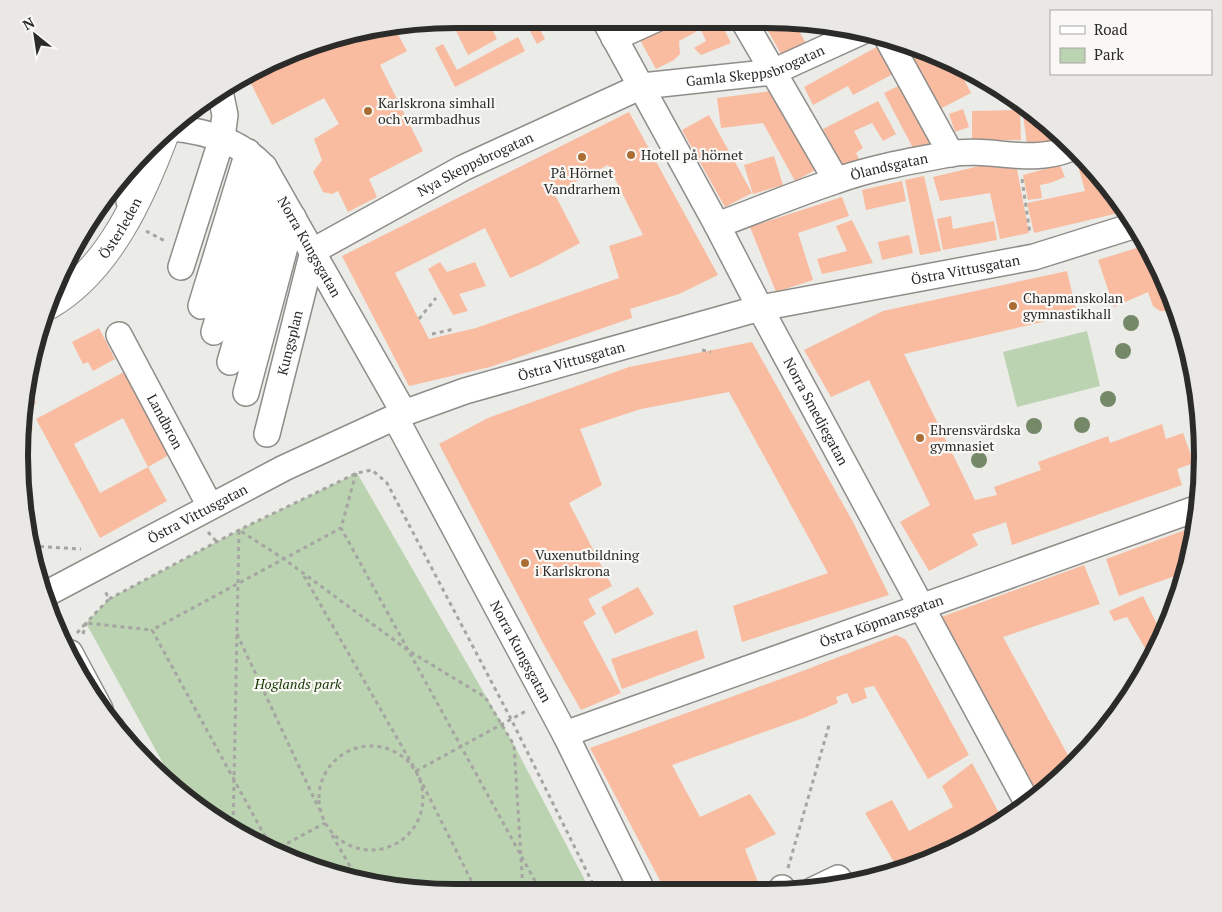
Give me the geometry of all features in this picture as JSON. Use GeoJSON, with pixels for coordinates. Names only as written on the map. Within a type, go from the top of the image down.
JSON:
{"type":"FeatureCollection","features":[{"type":"Feature","properties":{"kind":"main road","name":"Österleden"},"geometry":{"type":"LineString","coordinates":[[58,298],[83,277],[104,252],[125,220],[143,163]]}},
{"type":"Feature","properties":{"kind":"street","name":"Norra Smedjegatan"},"geometry":{"type":"LineString","coordinates":[[609,28],[1025,798]]}},
{"type":"Feature","properties":{"kind":"street"},"geometry":{"type":"LineString","coordinates":[[748,28],[836,180]]}},
{"type":"Feature","properties":{"kind":"street","name":"Gamla Skeppsbrogatan"},"geometry":{"type":"LineString","coordinates":[[642,86],[773,72],[851,36]]}},
{"type":"Feature","properties":{"kind":"street"},"geometry":{"type":"LineString","coordinates":[[892,46],[951,154]]}},
{"type":"Feature","properties":{"kind":"street","name":"Nya Skeppsbrogatan"},"geometry":{"type":"LineString","coordinates":[[313,251],[463,168],[642,86]]}},
{"type":"Feature","properties":{"kind":"street"},"geometry":{"type":"LineString","coordinates":[[180,267],[222,138],[225,115],[221,98]]}},
{"type":"Feature","properties":{"kind":"street"},"geometry":{"type":"LineString","coordinates":[[180,129],[194,130],[222,138],[256,160]]}},
{"type":"Feature","properties":{"kind":"street","name":"Ölandsgatan"},"geometry":{"type":"LineString","coordinates":[[717,225],[836,180],[951,154],[985,151],[1019,157],[1055,154],[1066,150]]}},
{"type":"Feature","properties":{"kind":"street"},"geometry":{"type":"LineString","coordinates":[[201,306],[227,219],[256,160]]}},
{"type":"Feature","properties":{"kind":"street"},"geometry":{"type":"LineString","coordinates":[[214,332],[256,160]]}},
{"type":"Feature","properties":{"kind":"street","name":"Norra Kungsgatan"},"geometry":{"type":"LineString","coordinates":[[256,160],[293,216],[313,251],[400,415],[565,734],[639,884]]}},
{"type":"Feature","properties":{"kind":"street"},"geometry":{"type":"LineString","coordinates":[[230,362],[279,194]]}},
{"type":"Feature","properties":{"kind":"street"},"geometry":{"type":"LineString","coordinates":[[246,393],[293,216]]}},
{"type":"Feature","properties":{"kind":"street","name":"Östra Vittusgatan"},"geometry":{"type":"LineString","coordinates":[[50,592],[95,570],[210,506],[284,468],[400,415],[465,391],[760,308],[1034,257],[1128,228]]}},
{"type":"Feature","properties":{"kind":"street","name":"Kungsplan"},"geometry":{"type":"LineString","coordinates":[[267,434],[313,251]]}},
{"type":"Feature","properties":{"kind":"street","name":"Landbron"},"geometry":{"type":"LineString","coordinates":[[119,336],[210,506]]}},
{"type":"Feature","properties":{"kind":"street","name":"Östra Köpmansgatan"},"geometry":{"type":"LineString","coordinates":[[565,734],[1191,510]]}},
{"type":"Feature","properties":{"kind":"street"},"geometry":{"type":"LineString","coordinates":[[75,643],[103,699]]}},
{"type":"Feature","properties":{"kind":"path"},"geometry":{"type":"LineString","coordinates":[[1019,157],[1034,257]]}},
{"type":"Feature","properties":{"kind":"path"},"geometry":{"type":"LineString","coordinates":[[419,319],[436,298]]}},
{"type":"Feature","properties":{"kind":"path"},"geometry":{"type":"LineString","coordinates":[[432,334],[454,329]]}},
{"type":"Feature","properties":{"kind":"path"},"geometry":{"type":"LineString","coordinates":[[75,643],[86,623],[109,599],[239,530],[356,473],[372,470],[388,483],[511,719],[593,884]]}},
{"type":"Feature","properties":{"kind":"path"},"geometry":{"type":"LineString","coordinates":[[356,473],[341,528],[537,884]]}},
{"type":"Feature","properties":{"kind":"path"},"geometry":{"type":"LineString","coordinates":[[86,623],[152,630],[341,528]]}},
{"type":"Feature","properties":{"kind":"path"},"geometry":{"type":"LineString","coordinates":[[239,530],[284,559],[410,651],[485,697],[514,745],[523,884]]}},
{"type":"Feature","properties":{"kind":"path"},"geometry":{"type":"LineString","coordinates":[[233,821],[239,530]]}},
{"type":"Feature","properties":{"kind":"path"},"geometry":{"type":"LineString","coordinates":[[37,546],[81,548],[95,570],[109,599]]}},
{"type":"Feature","properties":{"kind":"path"},"geometry":{"type":"LineString","coordinates":[[302,573],[416,771],[473,884]]}},
{"type":"Feature","properties":{"kind":"path"},"geometry":{"type":"LineString","coordinates":[[75,643],[86,623]]}},
{"type":"Feature","properties":{"kind":"path"},"geometry":{"type":"LineString","coordinates":[[152,630],[267,841]]}},
{"type":"Feature","properties":{"kind":"path"},"geometry":{"type":"LineString","coordinates":[[237,633],[325,824],[353,872]]}},
{"type":"Feature","properties":{"kind":"path"},"geometry":{"type":"LineString","coordinates":[[416,771],[547,700]]}},
{"type":"Feature","properties":{"kind":"path"},"geometry":{"type":"LineString","coordinates":[[783,884],[830,722]]}},
{"type":"Feature","properties":{"kind":"path"},"geometry":{"type":"LineString","coordinates":[[376,746],[392,750],[406,758],[416,771],[422,786],[424,803],[415,826],[398,844],[382,850],[365,851],[349,846],[335,837],[325,824],[320,808],[319,792],[323,776],[332,763],[345,753],[360,747],[376,746]]}},
{"type":"Feature","properties":{"kind":"path"},"geometry":{"type":"LineString","coordinates":[[281,847],[325,824]]}},
{"type":"Feature","properties":{"kind":"green space"},"geometry":{"type":"Polygon","coordinates":[[[1087,331],[1100,386],[1017,407],[1003,352],[1087,331]]]}},
{"type":"Feature","properties":{"kind":"green space","name":"Hoglands park"},"geometry":{"type":"Polygon","coordinates":[[[357,473],[514,745],[587,884],[428,884],[400,881],[345,870],[292,852],[242,827],[195,796],[169,774],[86,623],[109,599],[239,530],[357,473]]]}},
{"type":"Feature","properties":{"kind":"building"},"geometry":{"type":"Polygon","coordinates":[[[454,28],[494,28],[492,29],[497,39],[468,55],[454,28]]]}},
{"type":"Feature","properties":{"kind":"building"},"geometry":{"type":"Polygon","coordinates":[[[539,28],[545,39],[537,44],[530,31],[539,28]]]}},
{"type":"Feature","properties":{"kind":"building"},"geometry":{"type":"Polygon","coordinates":[[[642,28],[694,28],[696,32],[679,41],[680,54],[674,60],[656,69],[635,31],[642,28]]]}},
{"type":"Feature","properties":{"kind":"building"},"geometry":{"type":"Polygon","coordinates":[[[700,28],[724,28],[731,43],[701,55],[694,48],[706,41],[700,28]]]}},
{"type":"Feature","properties":{"kind":"building"},"geometry":{"type":"Polygon","coordinates":[[[766,28],[798,28],[810,51],[786,63],[766,28]]]}},
{"type":"Feature","properties":{"kind":"building","name":"Karlskrona simhall och varmbadhus"},"geometry":{"type":"Polygon","coordinates":[[[397,32],[407,51],[380,65],[423,151],[369,179],[377,197],[348,212],[338,191],[332,194],[323,192],[313,172],[322,160],[314,139],[339,124],[324,98],[272,125],[250,81],[292,60],[318,50],[345,42],[397,32]]]}},
{"type":"Feature","properties":{"kind":"building"},"geometry":{"type":"Polygon","coordinates":[[[518,37],[525,51],[455,87],[435,48],[443,44],[457,70],[518,37]]]}},
{"type":"Feature","properties":{"kind":"building"},"geometry":{"type":"Polygon","coordinates":[[[882,44],[897,72],[853,95],[848,86],[813,105],[804,87],[882,44]]]}},
{"type":"Feature","properties":{"kind":"building"},"geometry":{"type":"Polygon","coordinates":[[[903,50],[962,75],[971,93],[938,110],[903,50]]]}},
{"type":"Feature","properties":{"kind":"building"},"geometry":{"type":"Polygon","coordinates":[[[902,84],[932,142],[914,150],[884,93],[902,84]]]}},
{"type":"Feature","properties":{"kind":"building"},"geometry":{"type":"Polygon","coordinates":[[[779,90],[821,167],[795,181],[763,123],[721,128],[717,98],[779,90]]]}},
{"type":"Feature","properties":{"kind":"building"},"geometry":{"type":"Polygon","coordinates":[[[878,101],[896,134],[883,141],[872,123],[854,131],[863,148],[856,153],[860,161],[843,167],[823,129],[878,101]]]}},
{"type":"Feature","properties":{"kind":"building"},"geometry":{"type":"Polygon","coordinates":[[[963,109],[969,127],[955,132],[949,114],[963,109]]]}},
{"type":"Feature","properties":{"kind":"building"},"geometry":{"type":"Polygon","coordinates":[[[1018,110],[1020,111],[1021,140],[972,141],[972,111],[1018,110]]]}},
{"type":"Feature","properties":{"kind":"building"},"geometry":{"type":"Polygon","coordinates":[[[629,112],[718,275],[679,294],[630,309],[632,318],[490,367],[409,386],[342,256],[629,112]],[[608,165],[554,193],[580,243],[539,265],[510,278],[485,228],[395,273],[429,339],[476,328],[619,278],[609,246],[643,235],[608,165]]]}},
{"type":"Feature","properties":{"kind":"building"},"geometry":{"type":"Polygon","coordinates":[[[1023,113],[1055,140],[1027,144],[1023,113]]]}},
{"type":"Feature","properties":{"kind":"building"},"geometry":{"type":"Polygon","coordinates":[[[709,115],[752,193],[725,207],[682,130],[709,115]]]}},
{"type":"Feature","properties":{"kind":"building"},"geometry":{"type":"Polygon","coordinates":[[[774,156],[783,185],[753,194],[744,165],[774,156]]]}},
{"type":"Feature","properties":{"kind":"building"},"geometry":{"type":"Polygon","coordinates":[[[1077,161],[1106,195],[1119,213],[1034,233],[1027,203],[1085,191],[1077,161]]]}},
{"type":"Feature","properties":{"kind":"building"},"geometry":{"type":"Polygon","coordinates":[[[988,164],[1017,169],[1029,233],[1000,239],[990,193],[940,201],[933,177],[988,164]]]}},
{"type":"Feature","properties":{"kind":"building"},"geometry":{"type":"Polygon","coordinates":[[[1060,165],[1065,177],[1040,185],[1042,198],[1028,200],[1023,175],[1060,165]]]}},
{"type":"Feature","properties":{"kind":"building"},"geometry":{"type":"Polygon","coordinates":[[[924,176],[941,251],[920,255],[905,180],[924,176]]]}},
{"type":"Feature","properties":{"kind":"building"},"geometry":{"type":"Polygon","coordinates":[[[902,181],[906,201],[866,210],[862,190],[902,181]]]}},
{"type":"Feature","properties":{"kind":"building"},"geometry":{"type":"Polygon","coordinates":[[[842,197],[849,216],[798,233],[813,280],[776,292],[750,227],[842,197]]]}},
{"type":"Feature","properties":{"kind":"building"},"geometry":{"type":"Polygon","coordinates":[[[951,216],[953,229],[994,221],[997,240],[943,250],[937,219],[951,216]]]}},
{"type":"Feature","properties":{"kind":"building"},"geometry":{"type":"Polygon","coordinates":[[[852,220],[873,263],[822,274],[817,259],[847,251],[836,226],[852,220]]]}},
{"type":"Feature","properties":{"kind":"building"},"geometry":{"type":"Polygon","coordinates":[[[909,235],[913,253],[882,260],[878,242],[909,235]]]}},
{"type":"Feature","properties":{"kind":"building"},"geometry":{"type":"Polygon","coordinates":[[[1140,247],[1162,292],[1168,311],[1160,311],[1153,306],[1148,292],[1114,307],[1098,260],[1140,247]]]}},
{"type":"Feature","properties":{"kind":"building"},"geometry":{"type":"Polygon","coordinates":[[[440,262],[447,272],[475,262],[486,286],[459,294],[468,311],[453,315],[428,269],[440,262]]]}},
{"type":"Feature","properties":{"kind":"building"},"geometry":{"type":"Polygon","coordinates":[[[1067,271],[1077,314],[904,354],[975,500],[997,495],[994,487],[1041,470],[1038,462],[1108,436],[1110,443],[1162,424],[1166,439],[1183,433],[1194,463],[1177,469],[1182,485],[1012,545],[1006,522],[972,534],[978,545],[929,571],[900,522],[930,505],[869,380],[831,397],[804,350],[883,311],[1067,271]]]}},
{"type":"Feature","properties":{"kind":"building"},"geometry":{"type":"Polygon","coordinates":[[[99,328],[115,359],[93,371],[88,362],[83,364],[72,342],[99,328]]]}},
{"type":"Feature","properties":{"kind":"building"},"geometry":{"type":"Polygon","coordinates":[[[752,342],[853,522],[889,595],[742,642],[733,606],[828,573],[729,392],[641,409],[580,429],[602,485],[569,503],[612,586],[588,599],[596,614],[583,622],[621,693],[581,710],[544,645],[439,444],[488,418],[629,367],[752,342]]]}},
{"type":"Feature","properties":{"kind":"building"},"geometry":{"type":"Polygon","coordinates":[[[124,372],[169,455],[148,467],[167,501],[100,538],[36,419],[124,372]],[[123,418],[74,444],[100,493],[148,467],[123,418]]]}},
{"type":"Feature","properties":{"kind":"building"},"geometry":{"type":"Polygon","coordinates":[[[32,396],[36,403],[30,407],[32,396]]]}},
{"type":"Feature","properties":{"kind":"building"},"geometry":{"type":"Polygon","coordinates":[[[29,421],[33,428],[28,440],[29,421]]]}},
{"type":"Feature","properties":{"kind":"building"},"geometry":{"type":"Polygon","coordinates":[[[1188,529],[1178,575],[1119,596],[1106,559],[1188,529]]]}},
{"type":"Feature","properties":{"kind":"building"},"geometry":{"type":"Polygon","coordinates":[[[1084,565],[1100,604],[1003,637],[1070,758],[1036,789],[941,617],[1084,565]]]}},
{"type":"Feature","properties":{"kind":"building"},"geometry":{"type":"Polygon","coordinates":[[[638,587],[654,614],[615,634],[601,607],[638,587]]]}},
{"type":"Feature","properties":{"kind":"building"},"geometry":{"type":"Polygon","coordinates":[[[1143,596],[1159,627],[1151,644],[1145,648],[1127,617],[1114,621],[1109,611],[1143,596]]]}},
{"type":"Feature","properties":{"kind":"building"},"geometry":{"type":"Polygon","coordinates":[[[697,630],[705,658],[622,689],[611,659],[697,630]]]}},
{"type":"Feature","properties":{"kind":"building"},"geometry":{"type":"Polygon","coordinates":[[[896,635],[905,639],[969,755],[928,779],[874,686],[864,688],[867,698],[852,704],[847,693],[836,697],[838,703],[806,717],[672,765],[700,817],[750,794],[776,834],[745,849],[759,884],[662,884],[590,748],[896,635]]]}},
{"type":"Feature","properties":{"kind":"building"},"geometry":{"type":"Polygon","coordinates":[[[972,763],[1000,815],[956,840],[896,865],[865,813],[892,800],[909,831],[953,807],[942,786],[972,763]]]}},
{"type":"Feature","properties":{"kind":"place","name":"Karlskrona simhall och varmbadhus"},"geometry":{"type":"Point","coordinates":[368,111]}},
{"type":"Feature","properties":{"kind":"place","name":"Hotell på hörnet"},"geometry":{"type":"Point","coordinates":[631,155]}},
{"type":"Feature","properties":{"kind":"place","name":"På Hörnet Vandrarhem"},"geometry":{"type":"Point","coordinates":[582,157]}},
{"type":"Feature","properties":{"kind":"place","name":"Chapmanskolan gymnastikhall"},"geometry":{"type":"Point","coordinates":[1013,306]}},
{"type":"Feature","properties":{"kind":"place","name":"Ehrensvärdska gymnasiet"},"geometry":{"type":"Point","coordinates":[920,438]}},
{"type":"Feature","properties":{"kind":"place","name":"Vuxenutbildning i Karlskrona"},"geometry":{"type":"Point","coordinates":[525,563]}}]}
